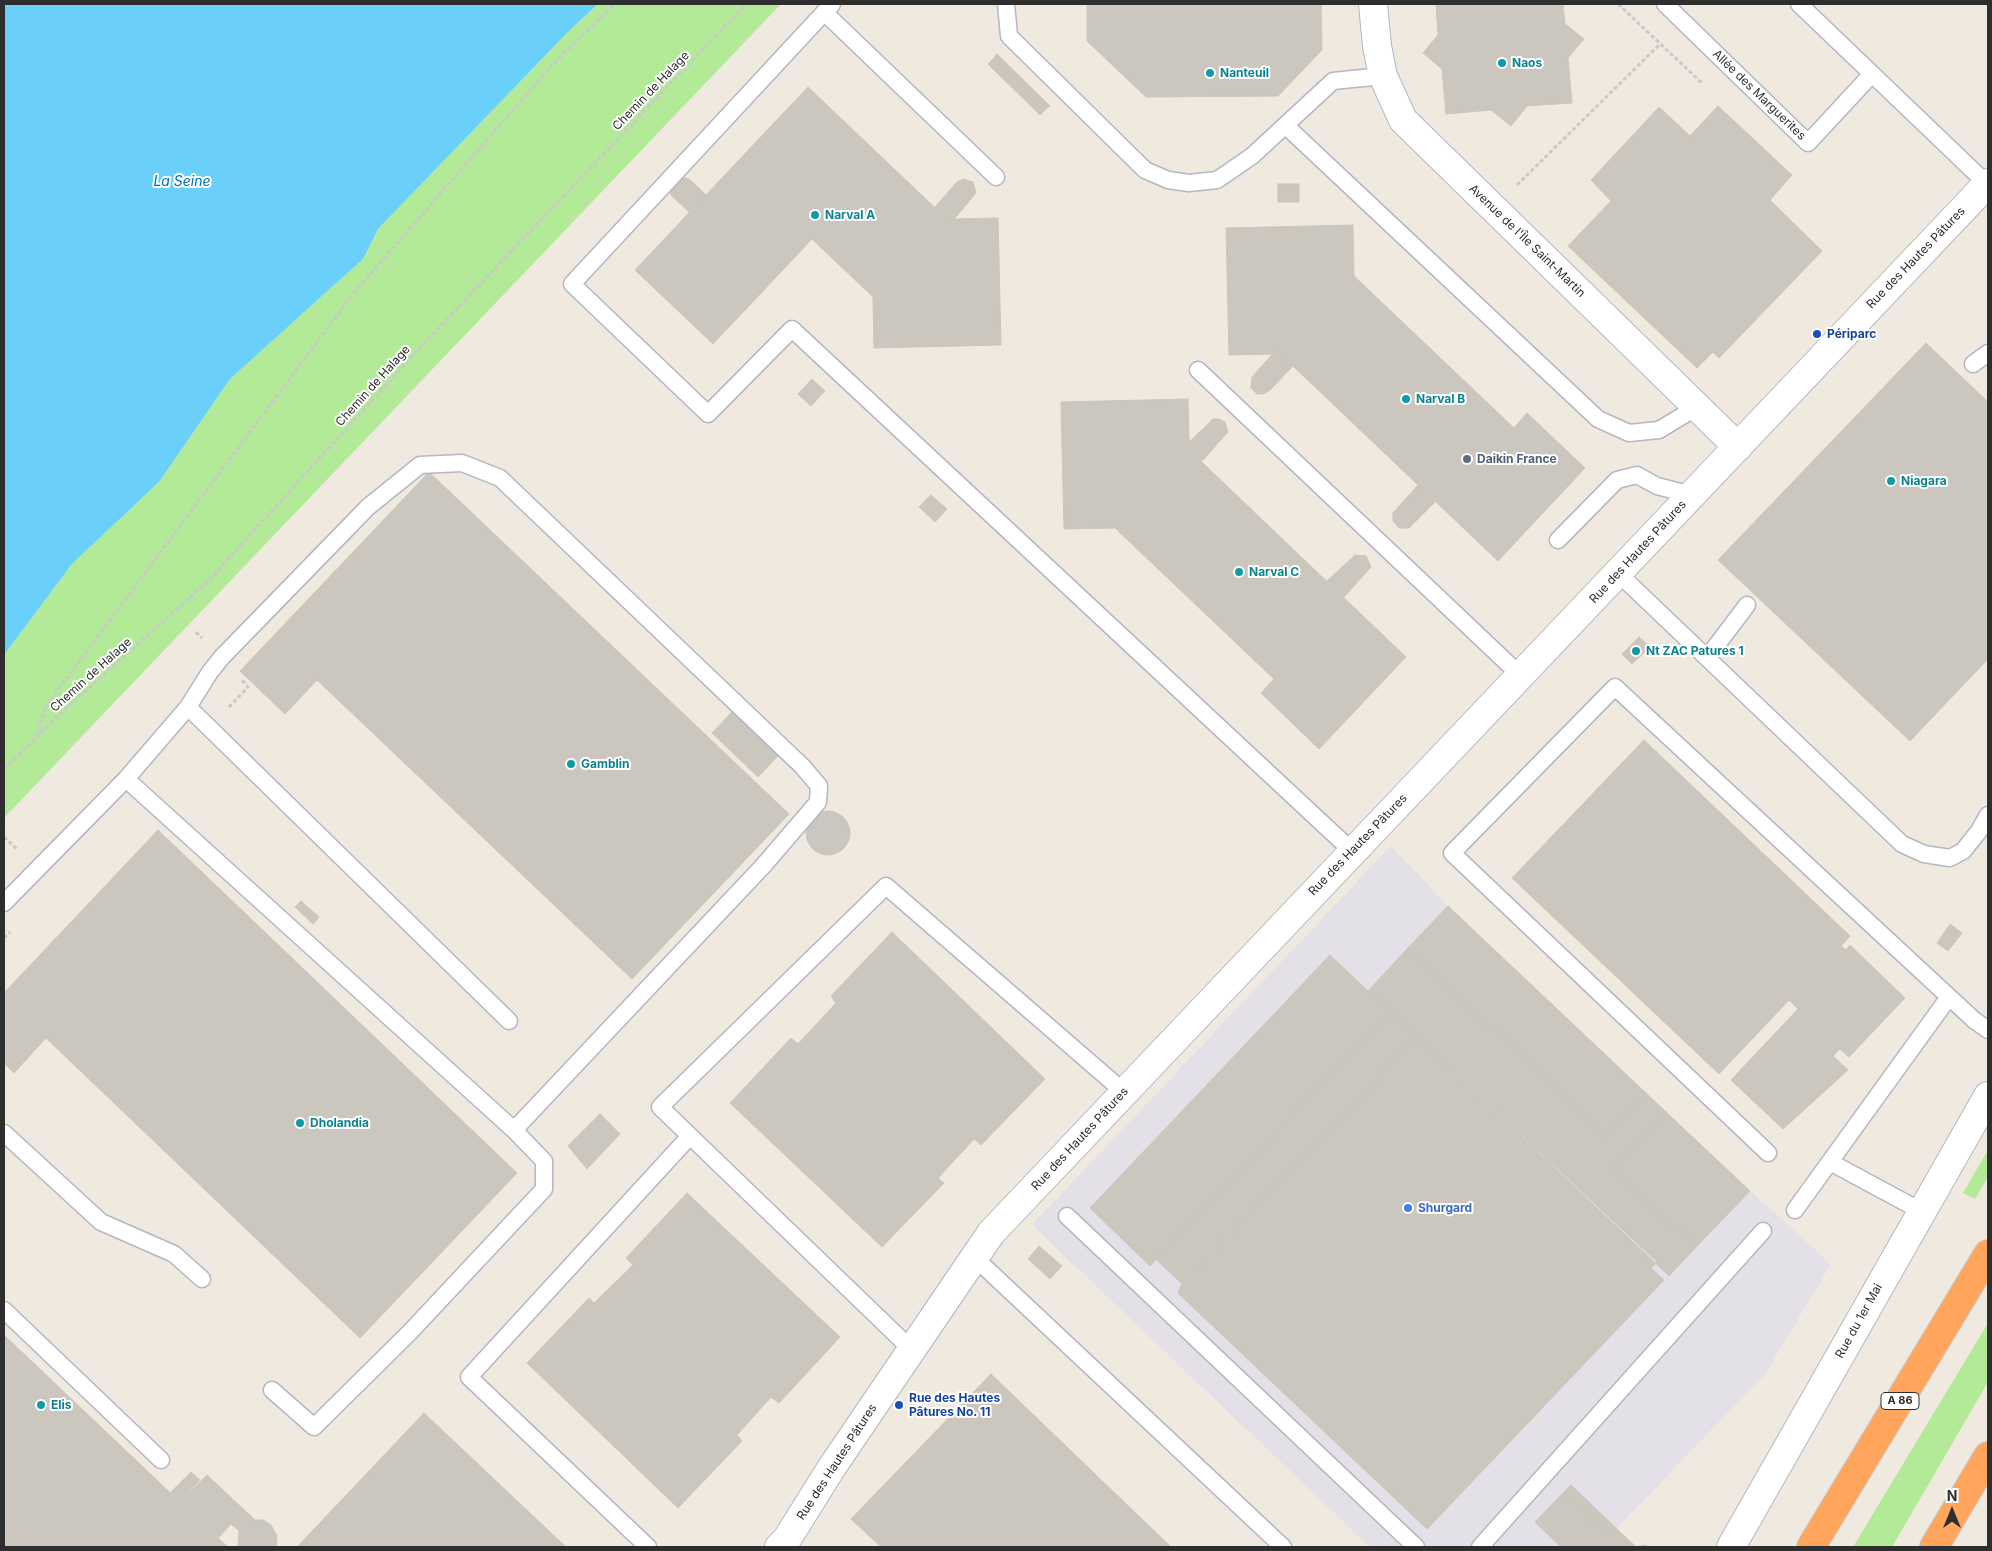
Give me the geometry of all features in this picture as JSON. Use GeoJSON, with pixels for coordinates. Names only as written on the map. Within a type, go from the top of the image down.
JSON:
{"type":"FeatureCollection","features":[{"type":"Feature","properties":{"kind":"highway","name":"A 86"},"geometry":{"type":"LineString","coordinates":[[1811,1547],[1988,1254]]}},
{"type":"Feature","properties":{"kind":"highway"},"geometry":{"type":"LineString","coordinates":[[1934,1547],[1988,1456]]}},
{"type":"Feature","properties":{"kind":"street","name":"Avenue de l'Île Saint-Martin"},"geometry":{"type":"LineString","coordinates":[[1373,4],[1376,46],[1383,76],[1404,120],[1738,447]]}},
{"type":"Feature","properties":{"kind":"street","name":"Rue des Hautes Pâtures"},"geometry":{"type":"LineString","coordinates":[[779,1547],[787,1539],[832,1468],[991,1232],[1988,184]]}},
{"type":"Feature","properties":{"kind":"street","name":"Rue du 1er Mai"},"geometry":{"type":"LineString","coordinates":[[1731,1547],[1988,1096]]}},
{"type":"Feature","properties":{"kind":"lane"},"geometry":{"type":"LineString","coordinates":[[1006,4],[1009,36],[1145,170],[1168,180],[1189,183],[1217,180],[1252,156],[1333,81],[1383,76]]}},
{"type":"Feature","properties":{"kind":"lane","name":"Allée des Marguerites"},"geometry":{"type":"LineString","coordinates":[[1665,4],[1808,143],[1871,75]]}},
{"type":"Feature","properties":{"kind":"lane"},"geometry":{"type":"LineString","coordinates":[[1799,4],[1871,75],[1988,184]]}},
{"type":"Feature","properties":{"kind":"lane"},"geometry":{"type":"LineString","coordinates":[[996,177],[828,8],[572,284],[708,414],[792,329],[1352,851]]}},
{"type":"Feature","properties":{"kind":"lane"},"geometry":{"type":"LineString","coordinates":[[1286,126],[1598,419],[1629,433],[1659,430],[1697,407]]}},
{"type":"Feature","properties":{"kind":"lane"},"geometry":{"type":"LineString","coordinates":[[1973,364],[1988,353]]}},
{"type":"Feature","properties":{"kind":"lane"},"geometry":{"type":"LineString","coordinates":[[1198,370],[1521,676]]}},
{"type":"Feature","properties":{"kind":"lane"},"geometry":{"type":"LineString","coordinates":[[4,903],[126,779],[188,707],[210,672],[376,501],[420,465],[462,463],[500,478],[802,766],[819,786],[818,802],[763,866],[514,1130]]}},
{"type":"Feature","properties":{"kind":"lane"},"geometry":{"type":"LineString","coordinates":[[1558,540],[1617,480],[1636,475],[1657,486],[1692,494]]}},
{"type":"Feature","properties":{"kind":"lane"},"geometry":{"type":"LineString","coordinates":[[1618,573],[1902,844],[1924,854],[1950,858],[1963,851],[1979,831],[1988,815]]}},
{"type":"Feature","properties":{"kind":"lane"},"geometry":{"type":"LineString","coordinates":[[1707,658],[1747,605]]}},
{"type":"Feature","properties":{"kind":"lane"},"geometry":{"type":"LineString","coordinates":[[1768,1153],[1452,853],[1615,687],[1949,997],[1988,1030]]}},
{"type":"Feature","properties":{"kind":"lane"},"geometry":{"type":"LineString","coordinates":[[188,707],[509,1021]]}},
{"type":"Feature","properties":{"kind":"lane"},"geometry":{"type":"LineString","coordinates":[[126,779],[514,1130],[544,1161],[544,1189],[410,1332],[314,1427],[272,1390]]}},
{"type":"Feature","properties":{"kind":"lane"},"geometry":{"type":"LineString","coordinates":[[912,1350],[660,1107],[886,886],[1124,1092]]}},
{"type":"Feature","properties":{"kind":"lane"},"geometry":{"type":"LineString","coordinates":[[1795,1210],[1949,997]]}},
{"type":"Feature","properties":{"kind":"lane"},"geometry":{"type":"LineString","coordinates":[[4,1133],[101,1222],[174,1254],[202,1279]]}},
{"type":"Feature","properties":{"kind":"lane"},"geometry":{"type":"LineString","coordinates":[[648,1547],[469,1377],[690,1136]]}},
{"type":"Feature","properties":{"kind":"lane"},"geometry":{"type":"LineString","coordinates":[[1830,1162],[1921,1212]]}},
{"type":"Feature","properties":{"kind":"lane"},"geometry":{"type":"LineString","coordinates":[[1067,1216],[1416,1547]]}},
{"type":"Feature","properties":{"kind":"lane"},"geometry":{"type":"LineString","coordinates":[[1480,1547],[1763,1231]]}},
{"type":"Feature","properties":{"kind":"lane"},"geometry":{"type":"LineString","coordinates":[[974,1257],[1275,1545]]}},
{"type":"Feature","properties":{"kind":"lane"},"geometry":{"type":"LineString","coordinates":[[4,1310],[161,1460]]}},
{"type":"Feature","properties":{"kind":"path"},"geometry":{"type":"LineString","coordinates":[[37,736],[46,706],[352,295],[553,64],[616,4]]}},
{"type":"Feature","properties":{"kind":"path","name":"Chemin de Halage"},"geometry":{"type":"LineString","coordinates":[[4,770],[37,736],[208,581],[429,338],[746,4]]}},
{"type":"Feature","properties":{"kind":"path"},"geometry":{"type":"LineString","coordinates":[[1618,4],[1707,88]]}},
{"type":"Feature","properties":{"kind":"path"},"geometry":{"type":"LineString","coordinates":[[1494,208],[1660,44]]}},
{"type":"Feature","properties":{"kind":"shaded area","name":"Shurgard"},"geometry":{"type":"Polygon","coordinates":[[[1391,846],[1448,906],[1750,1191],[1831,1264],[1765,1374],[1617,1528],[1635,1546],[1646,1545],[1648,1547],[1370,1547],[1032,1225],[1391,846]]]}},
{"type":"Feature","properties":{"kind":"green space"},"geometry":{"type":"Polygon","coordinates":[[[598,4],[781,4],[4,818],[4,655],[72,564],[159,482],[230,379],[363,259],[378,229],[567,33],[598,4]]]}},
{"type":"Feature","properties":{"kind":"green space"},"geometry":{"type":"Polygon","coordinates":[[[1988,1150],[1988,1177],[1975,1199],[1963,1193],[1988,1150]]]}},
{"type":"Feature","properties":{"kind":"green space"},"geometry":{"type":"Polygon","coordinates":[[[1988,1323],[1988,1382],[1892,1547],[1853,1547],[1988,1323]]]}},
{"type":"Feature","properties":{"kind":"water","name":"La Seine"},"geometry":{"type":"Polygon","coordinates":[[[4,4],[598,4],[567,33],[378,229],[363,259],[230,379],[159,482],[72,564],[4,655],[4,4]]]}},
{"type":"Feature","properties":{"kind":"building","name":"Nanteuil"},"geometry":{"type":"Polygon","coordinates":[[[1087,4],[1321,4],[1322,50],[1278,96],[1146,97],[1087,41],[1087,4]]]}},
{"type":"Feature","properties":{"kind":"building","name":"Naos"},"geometry":{"type":"Polygon","coordinates":[[[1436,4],[1563,4],[1565,24],[1584,39],[1568,58],[1572,103],[1527,106],[1511,126],[1491,110],[1446,114],[1442,69],[1423,53],[1438,35],[1436,4]]]}},
{"type":"Feature","properties":{"kind":"building"},"geometry":{"type":"Polygon","coordinates":[[[997,54],[1050,106],[1047,108],[994,58],[997,54]]]}},
{"type":"Feature","properties":{"kind":"building"},"geometry":{"type":"Polygon","coordinates":[[[994,58],[1047,108],[1040,115],[988,64],[994,58]]]}},
{"type":"Feature","properties":{"kind":"building","name":"Narval A"},"geometry":{"type":"Polygon","coordinates":[[[808,87],[951,223],[955,219],[998,218],[1001,345],[874,348],[873,297],[812,239],[713,344],[635,270],[808,87]]]}},
{"type":"Feature","properties":{"kind":"building"},"geometry":{"type":"Polygon","coordinates":[[[1718,106],[1792,175],[1770,200],[1822,251],[1719,358],[1713,352],[1697,368],[1568,246],[1611,201],[1591,180],[1659,107],[1690,136],[1718,106]]]}},
{"type":"Feature","properties":{"kind":"building"},"geometry":{"type":"Polygon","coordinates":[[[681,177],[689,179],[706,195],[689,212],[671,195],[670,191],[681,177]]]}},
{"type":"Feature","properties":{"kind":"building"},"geometry":{"type":"Polygon","coordinates":[[[963,179],[973,182],[976,193],[951,223],[935,207],[957,182],[963,179]]]}},
{"type":"Feature","properties":{"kind":"building"},"geometry":{"type":"Polygon","coordinates":[[[1278,184],[1299,184],[1299,202],[1278,202],[1278,184]]]}},
{"type":"Feature","properties":{"kind":"building","name":"Narval B"},"geometry":{"type":"Polygon","coordinates":[[[1353,225],[1354,276],[1514,428],[1527,413],[1585,468],[1498,561],[1276,350],[1273,354],[1229,355],[1226,228],[1353,225]]]}},
{"type":"Feature","properties":{"kind":"building","name":"Niagara"},"geometry":{"type":"Polygon","coordinates":[[[1926,343],[1988,402],[1988,659],[1910,741],[1718,560],[1926,343]]]}},
{"type":"Feature","properties":{"kind":"building"},"geometry":{"type":"Polygon","coordinates":[[[1276,350],[1293,366],[1270,390],[1263,394],[1257,394],[1251,388],[1252,377],[1276,350]]]}},
{"type":"Feature","properties":{"kind":"building"},"geometry":{"type":"Polygon","coordinates":[[[812,379],[825,391],[811,406],[798,394],[812,379]]]}},
{"type":"Feature","properties":{"kind":"building","name":"Narval C"},"geometry":{"type":"Polygon","coordinates":[[[1188,399],[1189,442],[1185,446],[1406,657],[1319,749],[1261,693],[1274,679],[1115,528],[1064,529],[1061,402],[1188,399]]]}},
{"type":"Feature","properties":{"kind":"building"},"geometry":{"type":"Polygon","coordinates":[[[1213,419],[1225,422],[1228,432],[1202,461],[1185,446],[1213,419]]]}},
{"type":"Feature","properties":{"kind":"building","name":"Gamblin"},"geometry":{"type":"Polygon","coordinates":[[[429,472],[789,814],[632,979],[317,680],[285,714],[240,671],[429,472]]]}},
{"type":"Feature","properties":{"kind":"building"},"geometry":{"type":"Polygon","coordinates":[[[1418,485],[1435,502],[1409,528],[1399,528],[1393,521],[1393,513],[1418,485]]]}},
{"type":"Feature","properties":{"kind":"building"},"geometry":{"type":"Polygon","coordinates":[[[931,495],[947,509],[935,522],[919,507],[931,495]]]}},
{"type":"Feature","properties":{"kind":"building"},"geometry":{"type":"Polygon","coordinates":[[[1355,555],[1366,556],[1371,567],[1344,597],[1327,581],[1355,555]]]}},
{"type":"Feature","properties":{"kind":"building","name":"Nt ZAC Patures 1"},"geometry":{"type":"Polygon","coordinates":[[[1639,637],[1650,647],[1632,664],[1622,654],[1639,637]]]}},
{"type":"Feature","properties":{"kind":"building"},"geometry":{"type":"Polygon","coordinates":[[[732,712],[778,756],[758,777],[712,733],[732,712]]]}},
{"type":"Feature","properties":{"kind":"building"},"geometry":{"type":"Polygon","coordinates":[[[1644,740],[1850,936],[1841,946],[1846,950],[1850,945],[1905,998],[1849,1057],[1840,1049],[1833,1056],[1848,1070],[1783,1129],[1731,1080],[1798,1009],[1789,1000],[1719,1074],[1512,878],[1644,740]]]}},
{"type":"Feature","properties":{"kind":"building"},"geometry":{"type":"Polygon","coordinates":[[[832,811],[844,817],[849,824],[849,842],[844,849],[837,854],[824,855],[816,852],[809,845],[806,829],[809,821],[816,814],[832,811]]]}},
{"type":"Feature","properties":{"kind":"building","name":"Dholandia"},"geometry":{"type":"Polygon","coordinates":[[[158,830],[517,1173],[360,1338],[46,1038],[14,1073],[4,1063],[4,993],[158,830]]]}},
{"type":"Feature","properties":{"kind":"building"},"geometry":{"type":"Polygon","coordinates":[[[301,901],[319,917],[313,924],[295,907],[301,901]]]}},
{"type":"Feature","properties":{"kind":"building"},"geometry":{"type":"Polygon","coordinates":[[[1448,906],[1646,1093],[1605,1136],[1408,948],[1448,906]]]}},
{"type":"Feature","properties":{"kind":"building"},"geometry":{"type":"Polygon","coordinates":[[[1950,924],[1962,933],[1948,951],[1937,943],[1950,924]]]}},
{"type":"Feature","properties":{"kind":"building"},"geometry":{"type":"Polygon","coordinates":[[[892,932],[1045,1079],[981,1145],[974,1139],[938,1178],[944,1183],[882,1247],[730,1103],[791,1038],[798,1044],[836,1003],[831,996],[892,932]]]}},
{"type":"Feature","properties":{"kind":"building"},"geometry":{"type":"Polygon","coordinates":[[[1408,948],[1605,1136],[1646,1093],[1666,1112],[1613,1168],[1696,1247],[1669,1276],[1368,991],[1408,948]]]}},
{"type":"Feature","properties":{"kind":"building"},"geometry":{"type":"Polygon","coordinates":[[[1330,955],[1390,1012],[1150,1266],[1090,1208],[1330,955]]]}},
{"type":"Feature","properties":{"kind":"building"},"geometry":{"type":"Polygon","coordinates":[[[1390,1012],[1417,1037],[1182,1284],[1156,1259],[1390,1012]]]}},
{"type":"Feature","properties":{"kind":"building"},"geometry":{"type":"Polygon","coordinates":[[[1417,1037],[1657,1262],[1651,1268],[1664,1280],[1427,1529],[1178,1293],[1180,1287],[1417,1037]]]}},
{"type":"Feature","properties":{"kind":"building"},"geometry":{"type":"Polygon","coordinates":[[[1666,1112],[1750,1191],[1696,1247],[1613,1168],[1666,1112]]]}},
{"type":"Feature","properties":{"kind":"building"},"geometry":{"type":"Polygon","coordinates":[[[600,1114],[620,1134],[587,1169],[568,1146],[600,1114]]]}},
{"type":"Feature","properties":{"kind":"building"},"geometry":{"type":"Polygon","coordinates":[[[687,1193],[840,1337],[779,1403],[771,1397],[737,1435],[742,1441],[678,1508],[527,1363],[589,1298],[594,1303],[633,1265],[626,1258],[687,1193]]]}},
{"type":"Feature","properties":{"kind":"building"},"geometry":{"type":"Polygon","coordinates":[[[1039,1246],[1062,1266],[1050,1279],[1028,1259],[1039,1246]]]}},
{"type":"Feature","properties":{"kind":"building","name":"Elis"},"geometry":{"type":"Polygon","coordinates":[[[4,1335],[180,1502],[207,1475],[255,1520],[263,1520],[271,1525],[277,1536],[276,1547],[238,1547],[239,1531],[231,1524],[218,1538],[228,1547],[4,1547],[4,1335]]]}},
{"type":"Feature","properties":{"kind":"building"},"geometry":{"type":"Polygon","coordinates":[[[991,1374],[1171,1547],[881,1547],[851,1519],[991,1374]]]}},
{"type":"Feature","properties":{"kind":"building"},"geometry":{"type":"Polygon","coordinates":[[[424,1413],[566,1547],[297,1547],[424,1413]]]}},
{"type":"Feature","properties":{"kind":"building"},"geometry":{"type":"Polygon","coordinates":[[[191,1472],[200,1480],[180,1501],[171,1492],[191,1472]]]}},
{"type":"Feature","properties":{"kind":"building"},"geometry":{"type":"Polygon","coordinates":[[[1571,1485],[1616,1528],[1610,1535],[1598,1524],[1595,1528],[1591,1524],[1594,1520],[1564,1492],[1571,1485]]]}},
{"type":"Feature","properties":{"kind":"building"},"geometry":{"type":"Polygon","coordinates":[[[1564,1492],[1594,1520],[1591,1524],[1595,1528],[1598,1524],[1610,1535],[1616,1528],[1636,1547],[1561,1547],[1535,1522],[1564,1492]]]}},
{"type":"Feature","properties":{"kind":"place","name":"Naos"},"geometry":{"type":"Point","coordinates":[1502,63]}},
{"type":"Feature","properties":{"kind":"place","name":"Nanteuil"},"geometry":{"type":"Point","coordinates":[1210,73]}},
{"type":"Feature","properties":{"kind":"place","name":"Narval A"},"geometry":{"type":"Point","coordinates":[815,215]}},
{"type":"Feature","properties":{"kind":"place","name":"Périparc"},"geometry":{"type":"Point","coordinates":[1817,334]}},
{"type":"Feature","properties":{"kind":"place","name":"Narval B"},"geometry":{"type":"Point","coordinates":[1406,399]}},
{"type":"Feature","properties":{"kind":"place","name":"Daikin France"},"geometry":{"type":"Point","coordinates":[1467,459]}},
{"type":"Feature","properties":{"kind":"place","name":"Niagara"},"geometry":{"type":"Point","coordinates":[1891,481]}},
{"type":"Feature","properties":{"kind":"place","name":"Narval C"},"geometry":{"type":"Point","coordinates":[1239,572]}},
{"type":"Feature","properties":{"kind":"place","name":"Nt ZAC Patures 1"},"geometry":{"type":"Point","coordinates":[1636,651]}},
{"type":"Feature","properties":{"kind":"place","name":"Gamblin"},"geometry":{"type":"Point","coordinates":[571,764]}},
{"type":"Feature","properties":{"kind":"place","name":"Dholandia"},"geometry":{"type":"Point","coordinates":[300,1123]}},
{"type":"Feature","properties":{"kind":"place","name":"Shurgard"},"geometry":{"type":"Point","coordinates":[1408,1208]}},
{"type":"Feature","properties":{"kind":"place","name":"Elis"},"geometry":{"type":"Point","coordinates":[41,1405]}},
{"type":"Feature","properties":{"kind":"place","name":"Rue des Hautes Pâtures No. 11"},"geometry":{"type":"Point","coordinates":[899,1405]}}]}
